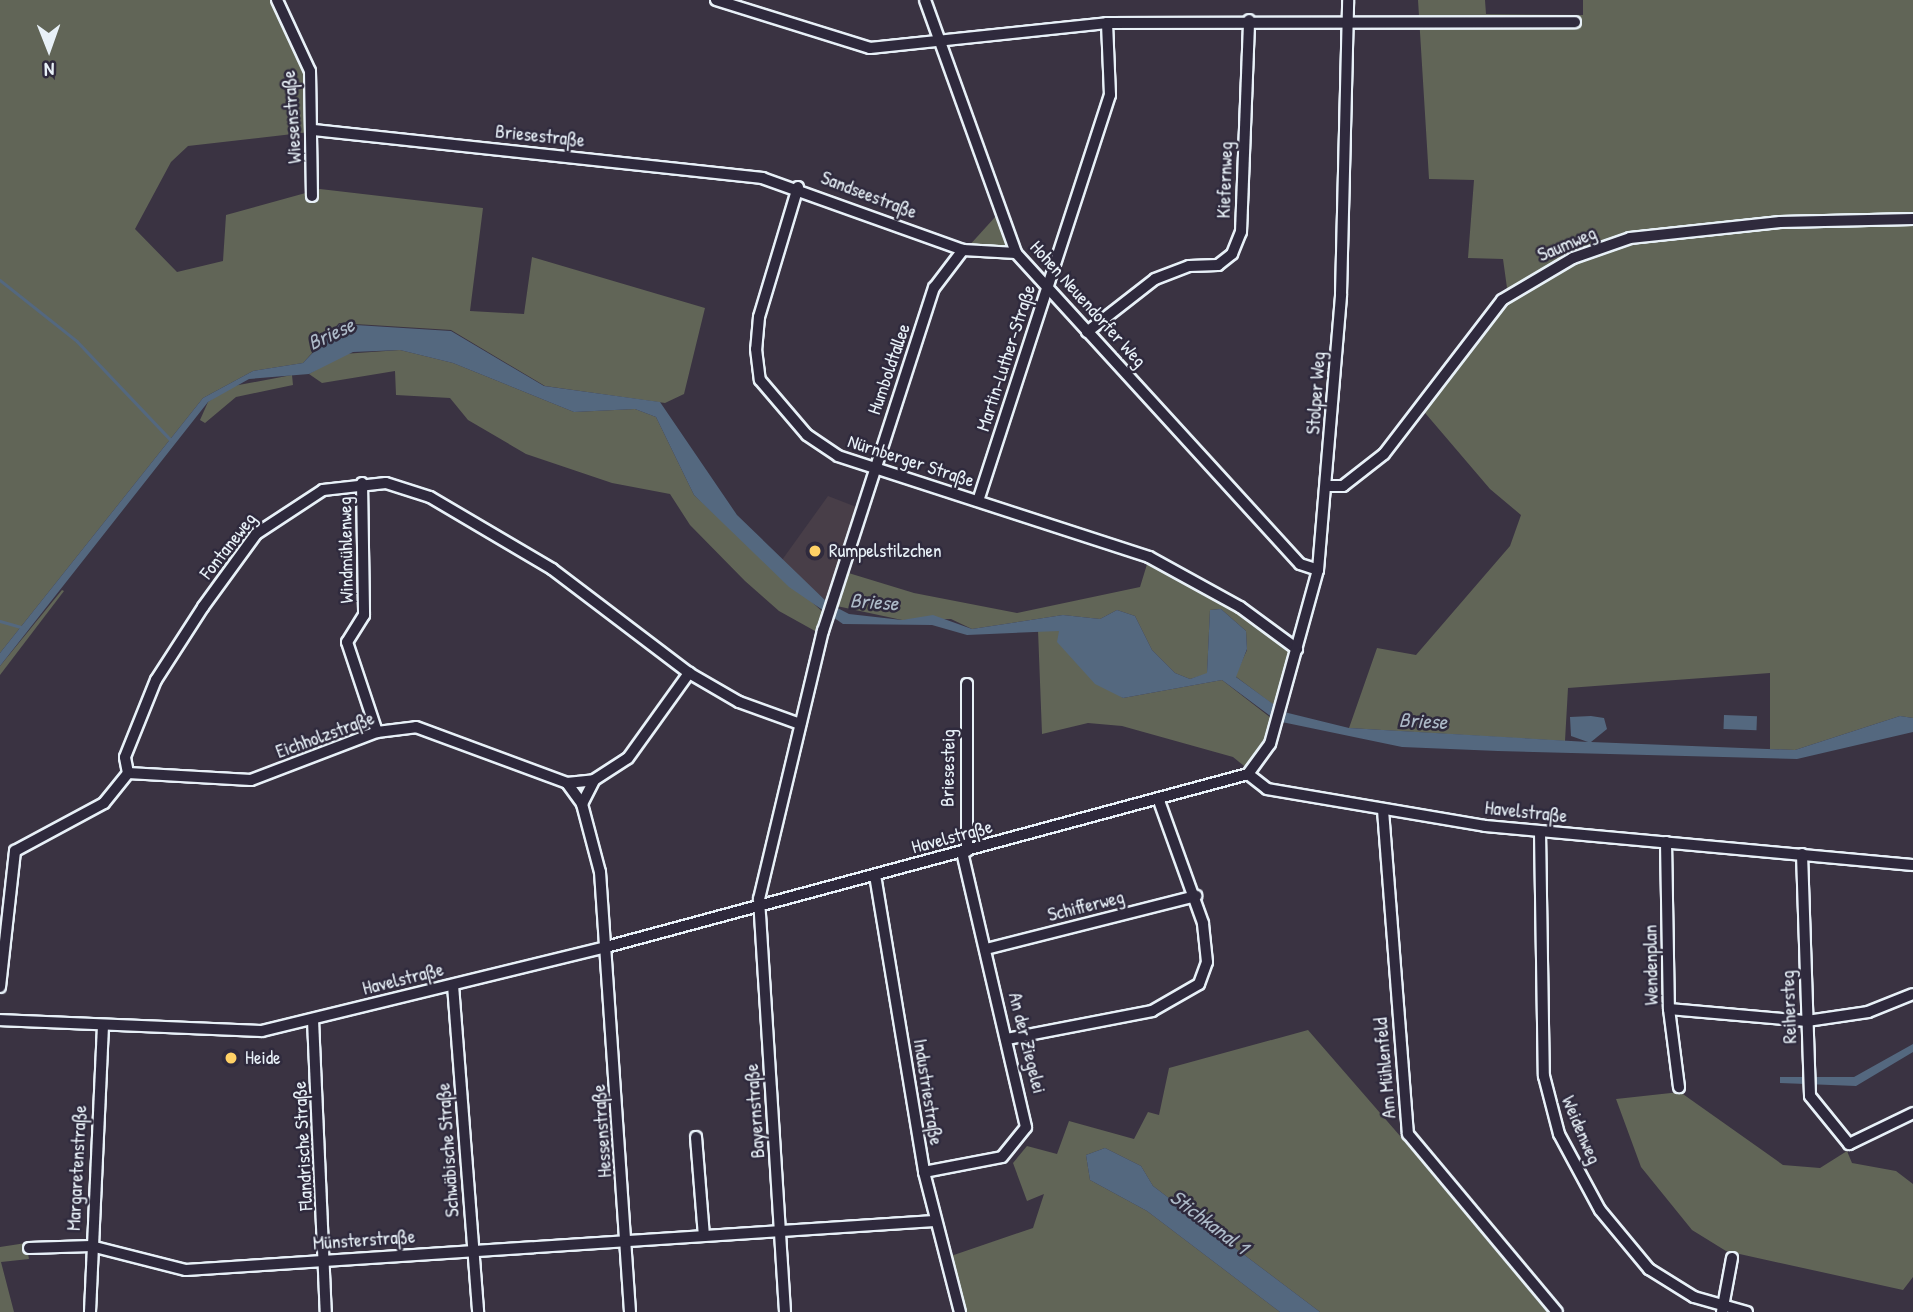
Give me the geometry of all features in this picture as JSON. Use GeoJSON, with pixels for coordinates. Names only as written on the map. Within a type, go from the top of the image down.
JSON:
{"type":"FeatureCollection","features":[{"type":"Feature","properties":{"kind":"street","name":"Wiesenstraße"},"geometry":{"type":"LineString","coordinates":[[278,0],[310,71],[314,130],[313,196]]}},
{"type":"Feature","properties":{"kind":"street","name":"Hohen Neuendorfer Weg"},"geometry":{"type":"LineString","coordinates":[[925,0],[1016,253],[1047,291],[1300,564],[1318,570]]}},
{"type":"Feature","properties":{"kind":"street","name":"Stolper Weg"},"geometry":{"type":"LineString","coordinates":[[1248,774],[1266,754],[1318,570],[1341,294],[1348,0]]}},
{"type":"Feature","properties":{"kind":"street"},"geometry":{"type":"LineString","coordinates":[[719,1],[819,36],[870,48],[1107,23],[1249,20],[1575,22]]}},
{"type":"Feature","properties":{"kind":"street","name":"Kiefernweg"},"geometry":{"type":"LineString","coordinates":[[1087,332],[1155,279],[1189,266],[1218,265],[1237,244],[1249,20]]}},
{"type":"Feature","properties":{"kind":"street","name":"Martin-Luther-Straße"},"geometry":{"type":"LineString","coordinates":[[978,501],[1110,95],[1107,23]]}},
{"type":"Feature","properties":{"kind":"street","name":"Briesestraße"},"geometry":{"type":"LineString","coordinates":[[314,130],[762,178]]}},
{"type":"Feature","properties":{"kind":"street","name":"Sandseestraße"},"geometry":{"type":"LineString","coordinates":[[762,178],[798,187],[963,250]]}},
{"type":"Feature","properties":{"kind":"street","name":"Nürnberger Straße"},"geometry":{"type":"LineString","coordinates":[[798,187],[759,317],[760,380],[807,435],[874,469],[1136,551],[1184,576],[1297,649]]}},
{"type":"Feature","properties":{"kind":"street","name":"Saumweg"},"geometry":{"type":"LineString","coordinates":[[1327,486],[1347,483],[1384,454],[1502,300],[1573,258],[1630,238],[1780,222],[1913,219]]}},
{"type":"Feature","properties":{"kind":"street"},"geometry":{"type":"LineString","coordinates":[[963,250],[1016,253]]}},
{"type":"Feature","properties":{"kind":"street","name":"Humboldtallee"},"geometry":{"type":"LineString","coordinates":[[800,724],[833,597],[934,288],[963,250]]}},
{"type":"Feature","properties":{"kind":"street","name":"Fontaneweg"},"geometry":{"type":"LineString","coordinates":[[128,773],[125,757],[156,680],[248,544],[306,496],[362,483],[394,484],[430,497],[518,546],[689,673],[739,702],[800,724]]}},
{"type":"Feature","properties":{"kind":"street","name":"Windmühlenweg"},"geometry":{"type":"LineString","coordinates":[[362,483],[364,615],[347,642],[377,732]]}},
{"type":"Feature","properties":{"kind":"street","name":"Eichholzstraße"},"geometry":{"type":"LineString","coordinates":[[128,773],[251,780],[377,732],[416,727],[567,783],[594,780],[628,758],[689,673]]}},
{"type":"Feature","properties":{"kind":"street","name":"Briesesteig"},"geometry":{"type":"LineString","coordinates":[[965,852],[967,684]]}},
{"type":"Feature","properties":{"kind":"street"},"geometry":{"type":"LineString","coordinates":[[758,906],[800,724]]}},
{"type":"Feature","properties":{"kind":"street"},"geometry":{"type":"LineString","coordinates":[[0,986],[15,851],[32,837],[93,813],[128,773]]}},
{"type":"Feature","properties":{"kind":"street","name":"Havelstraße"},"geometry":{"type":"LineString","coordinates":[[0,1020],[262,1031],[606,947],[1159,801],[1248,774],[1267,789],[1383,810],[1540,832],[1913,865]]}},
{"type":"Feature","properties":{"kind":"street"},"geometry":{"type":"LineString","coordinates":[[582,804],[594,780]]}},
{"type":"Feature","properties":{"kind":"street"},"geometry":{"type":"LineString","coordinates":[[567,783],[582,804],[600,872],[606,947]]}},
{"type":"Feature","properties":{"kind":"street"},"geometry":{"type":"LineString","coordinates":[[1007,1039],[1152,1011],[1191,991],[1207,962],[1196,896],[1159,801]]}},
{"type":"Feature","properties":{"kind":"street","name":"Am Mühlenfeld"},"geometry":{"type":"LineString","coordinates":[[1383,810],[1408,1134],[1557,1312]]}},
{"type":"Feature","properties":{"kind":"street","name":"Weidenweg"},"geometry":{"type":"LineString","coordinates":[[1540,832],[1549,1110],[1593,1199],[1633,1253],[1664,1280],[1722,1310],[1747,1312]]}},
{"type":"Feature","properties":{"kind":"street","name":"Wendenplan"},"geometry":{"type":"LineString","coordinates":[[1666,842],[1669,1009],[1679,1087]]}},
{"type":"Feature","properties":{"kind":"street","name":"An der Ziegelei"},"geometry":{"type":"LineString","coordinates":[[924,1172],[1002,1157],[1020,1141],[1026,1117],[965,852]]}},
{"type":"Feature","properties":{"kind":"street","name":"Reihersteg"},"geometry":{"type":"LineString","coordinates":[[1802,854],[1808,1071],[1809,1087],[1815,1106],[1849,1144],[1913,1113]]}},
{"type":"Feature","properties":{"kind":"street","name":"Industriestraße"},"geometry":{"type":"LineString","coordinates":[[874,875],[924,1172],[934,1221],[960,1312]]}},
{"type":"Feature","properties":{"kind":"street","name":"Schifferweg"},"geometry":{"type":"LineString","coordinates":[[986,949],[1196,896]]}},
{"type":"Feature","properties":{"kind":"street","name":"Bayernstraße"},"geometry":{"type":"LineString","coordinates":[[758,906],[785,1312]]}},
{"type":"Feature","properties":{"kind":"street","name":"Hessenstraße"},"geometry":{"type":"LineString","coordinates":[[606,947],[631,1312]]}},
{"type":"Feature","properties":{"kind":"street","name":"Schwäbische Straße"},"geometry":{"type":"LineString","coordinates":[[453,985],[478,1312]]}},
{"type":"Feature","properties":{"kind":"street"},"geometry":{"type":"LineString","coordinates":[[1669,1009],[1807,1021],[1868,1013],[1913,994]]}},
{"type":"Feature","properties":{"kind":"street","name":"Flandrische Straße"},"geometry":{"type":"LineString","coordinates":[[313,1020],[326,1312]]}},
{"type":"Feature","properties":{"kind":"street","name":"Margaretenstraße"},"geometry":{"type":"LineString","coordinates":[[90,1312],[103,1026]]}},
{"type":"Feature","properties":{"kind":"street"},"geometry":{"type":"LineString","coordinates":[[696,1137],[704,1236]]}},
{"type":"Feature","properties":{"kind":"street","name":"Münsterstraße"},"geometry":{"type":"LineString","coordinates":[[30,1248],[91,1246],[187,1270],[934,1221]]}},
{"type":"Feature","properties":{"kind":"street"},"geometry":{"type":"LineString","coordinates":[[1722,1310],[1732,1258]]}},
{"type":"Feature","properties":{"kind":"shaded area","name":"Rumpelstilzchen"},"geometry":{"type":"Polygon","coordinates":[[[828,496],[859,508],[828,603],[782,560],[828,496]]]}},
{"type":"Feature","properties":{"kind":"green space"},"geometry":{"type":"Polygon","coordinates":[[[0,0],[270,0],[305,71],[310,132],[188,146],[171,162],[135,229],[177,272],[223,261],[226,215],[320,189],[483,208],[470,311],[524,314],[532,257],[705,308],[684,394],[665,403],[545,386],[451,330],[339,323],[303,363],[253,371],[203,398],[0,653],[0,0]]]}},
{"type":"Feature","properties":{"kind":"green space"},"geometry":{"type":"Polygon","coordinates":[[[1418,0],[1485,0],[1486,14],[1583,15],[1583,0],[1913,0],[1913,718],[1900,716],[1795,750],[1770,749],[1770,673],[1568,688],[1565,741],[1349,728],[1377,648],[1416,655],[1510,546],[1521,515],[1490,489],[1420,407],[1507,288],[1503,259],[1468,258],[1474,180],[1429,179],[1418,0]]]}},
{"type":"Feature","properties":{"kind":"green space"},"geometry":{"type":"Polygon","coordinates":[[[1000,213],[1012,249],[967,248],[996,216],[1000,213]]]}},
{"type":"Feature","properties":{"kind":"green space"},"geometry":{"type":"Polygon","coordinates":[[[400,350],[453,363],[574,412],[635,409],[656,417],[694,495],[825,614],[824,636],[779,611],[745,581],[690,525],[670,494],[612,483],[526,454],[468,420],[450,398],[396,395],[395,371],[322,383],[309,374],[343,354],[400,350]]]}},
{"type":"Feature","properties":{"kind":"green space"},"geometry":{"type":"Polygon","coordinates":[[[292,375],[293,385],[236,397],[205,423],[200,420],[208,402],[228,387],[292,375]]]}},
{"type":"Feature","properties":{"kind":"green space"},"geometry":{"type":"Polygon","coordinates":[[[1148,561],[1247,614],[1295,650],[1279,709],[1235,676],[1247,650],[1246,631],[1221,609],[1210,610],[1207,674],[1190,679],[1175,673],[1152,650],[1135,616],[1117,610],[1100,619],[1063,615],[972,629],[951,619],[902,620],[832,605],[842,571],[914,593],[1017,613],[1140,587],[1148,561]]]}},
{"type":"Feature","properties":{"kind":"green space"},"geometry":{"type":"Polygon","coordinates":[[[62,590],[64,591],[0,675],[0,666],[62,590]]]}},
{"type":"Feature","properties":{"kind":"green space"},"geometry":{"type":"Polygon","coordinates":[[[1038,630],[1060,631],[1083,669],[1123,698],[1222,680],[1275,721],[1268,743],[1249,770],[1233,757],[1122,726],[1088,723],[1042,734],[1038,630]]]}},
{"type":"Feature","properties":{"kind":"green space"},"geometry":{"type":"Polygon","coordinates":[[[1308,1030],[1553,1312],[1320,1312],[1153,1186],[1141,1166],[1105,1148],[1086,1155],[1090,1180],[1147,1211],[1280,1312],[963,1312],[948,1257],[1033,1228],[1044,1194],[1027,1201],[1013,1163],[1027,1146],[1057,1154],[1069,1121],[1134,1139],[1148,1112],[1159,1115],[1169,1068],[1308,1030]]]}},
{"type":"Feature","properties":{"kind":"green space"},"geometry":{"type":"Polygon","coordinates":[[[1680,1092],[1783,1165],[1820,1168],[1847,1151],[1852,1163],[1896,1171],[1913,1184],[1913,1277],[1903,1290],[1726,1251],[1692,1230],[1641,1167],[1616,1099],[1680,1092]]]}},
{"type":"Feature","properties":{"kind":"green space"},"geometry":{"type":"Polygon","coordinates":[[[26,1243],[29,1259],[1,1262],[14,1312],[0,1312],[0,1247],[26,1243]]]}},
{"type":"Feature","properties":{"kind":"water","name":"Briese"},"geometry":{"type":"Polygon","coordinates":[[[340,324],[451,331],[544,386],[660,402],[737,515],[828,603],[849,614],[902,620],[933,615],[972,629],[1063,615],[1100,619],[1117,610],[1135,616],[1152,650],[1175,673],[1190,679],[1207,673],[1210,610],[1221,609],[1246,631],[1247,649],[1236,677],[1284,712],[1349,728],[1588,742],[1571,736],[1570,717],[1591,716],[1604,718],[1607,729],[1591,742],[1795,750],[1900,716],[1913,718],[1913,732],[1797,759],[1402,747],[1277,721],[1222,680],[1123,698],[1095,684],[1057,642],[1059,631],[967,635],[932,625],[843,624],[789,587],[694,495],[656,417],[635,409],[574,412],[453,363],[400,350],[353,352],[309,374],[249,379],[208,402],[0,666],[0,653],[203,398],[253,371],[303,363],[340,324]]]}},
{"type":"Feature","properties":{"kind":"water"},"geometry":{"type":"Polygon","coordinates":[[[1724,715],[1757,716],[1756,730],[1724,729],[1724,715]]]}},
{"type":"Feature","properties":{"kind":"water"},"geometry":{"type":"Polygon","coordinates":[[[1913,1044],[1913,1052],[1856,1086],[1780,1083],[1780,1077],[1854,1077],[1913,1044]]]}},
{"type":"Feature","properties":{"kind":"water"},"geometry":{"type":"Polygon","coordinates":[[[1105,1148],[1141,1166],[1153,1186],[1320,1312],[1280,1312],[1147,1211],[1090,1180],[1086,1155],[1105,1148]]]}},
{"type":"Feature","properties":{"kind":"waterway"},"geometry":{"type":"LineString","coordinates":[[0,280],[77,341],[173,442]]}},
{"type":"Feature","properties":{"kind":"waterway"},"geometry":{"type":"LineString","coordinates":[[0,621],[24,628]]}},
{"type":"Feature","properties":{"kind":"place","name":"Rumpelstilzchen"},"geometry":{"type":"Point","coordinates":[815,551]}},
{"type":"Feature","properties":{"kind":"place","name":"Heide"},"geometry":{"type":"Point","coordinates":[231,1058]}},
{"type":"Feature","properties":{"kind":"water label","name":"Stichkanal 1"},"geometry":{"type":"Point","coordinates":[1209,1222]}}]}
